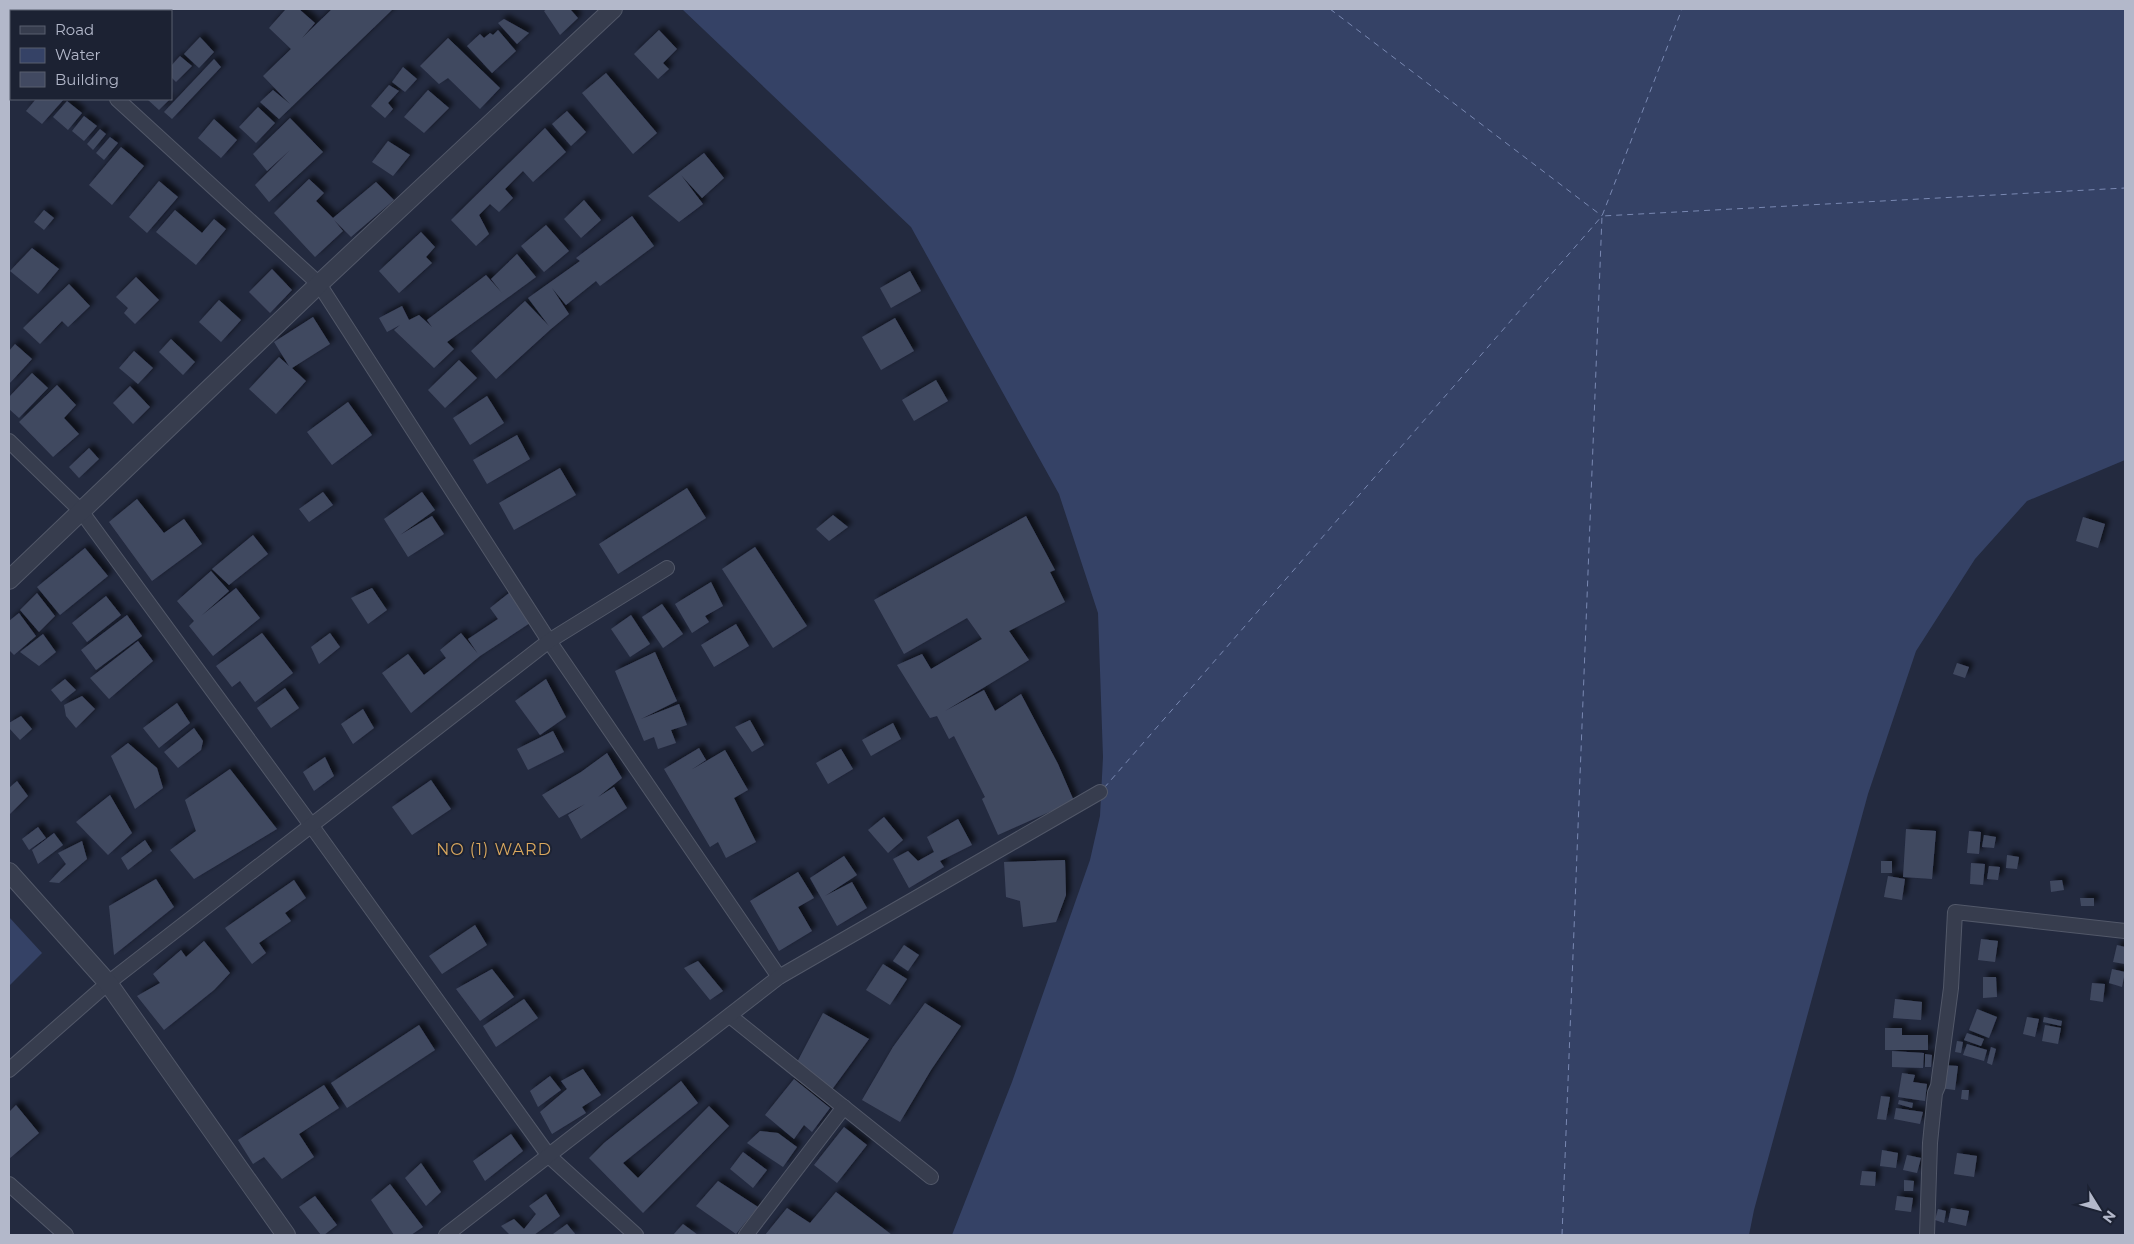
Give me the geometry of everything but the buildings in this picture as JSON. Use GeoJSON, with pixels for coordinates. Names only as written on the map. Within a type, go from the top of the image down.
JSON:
{"type":"FeatureCollection","features":[{"type":"Feature","properties":{"kind":"street"},"geometry":{"type":"LineString","coordinates":[[9,580],[319,284],[613,9]]}},
{"type":"Feature","properties":{"kind":"street"},"geometry":{"type":"LineString","coordinates":[[118,100],[319,284],[549,641],[780,977]]}},
{"type":"Feature","properties":{"kind":"street"},"geometry":{"type":"LineString","coordinates":[[9,441],[81,511],[311,825],[548,1156],[636,1235]]}},
{"type":"Feature","properties":{"kind":"street"},"geometry":{"type":"LineString","coordinates":[[9,1070],[108,982],[549,641],[667,568]]}},
{"type":"Feature","properties":{"kind":"street"},"geometry":{"type":"LineString","coordinates":[[446,1235],[780,977],[1100,792]]}},
{"type":"Feature","properties":{"kind":"street"},"geometry":{"type":"LineString","coordinates":[[9,872],[108,982],[286,1235]]}},
{"type":"Feature","properties":{"kind":"street"},"geometry":{"type":"LineString","coordinates":[[1927,1235],[1930,1143],[1935,1093],[1938,1086],[1951,988],[1955,912],[2125,931]]}},
{"type":"Feature","properties":{"kind":"street"},"geometry":{"type":"LineString","coordinates":[[730,1016],[931,1177]]}},
{"type":"Feature","properties":{"kind":"street"},"geometry":{"type":"LineString","coordinates":[[746,1235],[844,1107]]}},
{"type":"Feature","properties":{"kind":"street"},"geometry":{"type":"LineString","coordinates":[[9,1184],[66,1235]]}},
{"type":"Feature","properties":{"kind":"water"},"geometry":{"type":"Polygon","coordinates":[[[682,9],[2125,9],[2125,460],[2027,501],[1975,559],[1916,651],[1868,794],[1754,1210],[1749,1235],[952,1235],[1012,1082],[1090,860],[1100,816],[1103,757],[1098,613],[1059,494],[911,227],[682,9]]]}},
{"type":"Feature","properties":{"kind":"water"},"geometry":{"type":"Polygon","coordinates":[[[9,917],[42,953],[9,986],[9,917]]]}},
{"type":"Feature","properties":{"kind":"ferry route"},"geometry":{"type":"LineString","coordinates":[[1330,9],[1602,216]]}},
{"type":"Feature","properties":{"kind":"ferry route"},"geometry":{"type":"LineString","coordinates":[[1104,788],[1602,216],[1682,9]]}},
{"type":"Feature","properties":{"kind":"ferry route"},"geometry":{"type":"LineString","coordinates":[[1562,1235],[1602,216],[2125,188]]}},
{"type":"Feature","properties":{"kind":"district","name":"NO (1) WARD"},"geometry":{"type":"Point","coordinates":[494,849]}}]}
